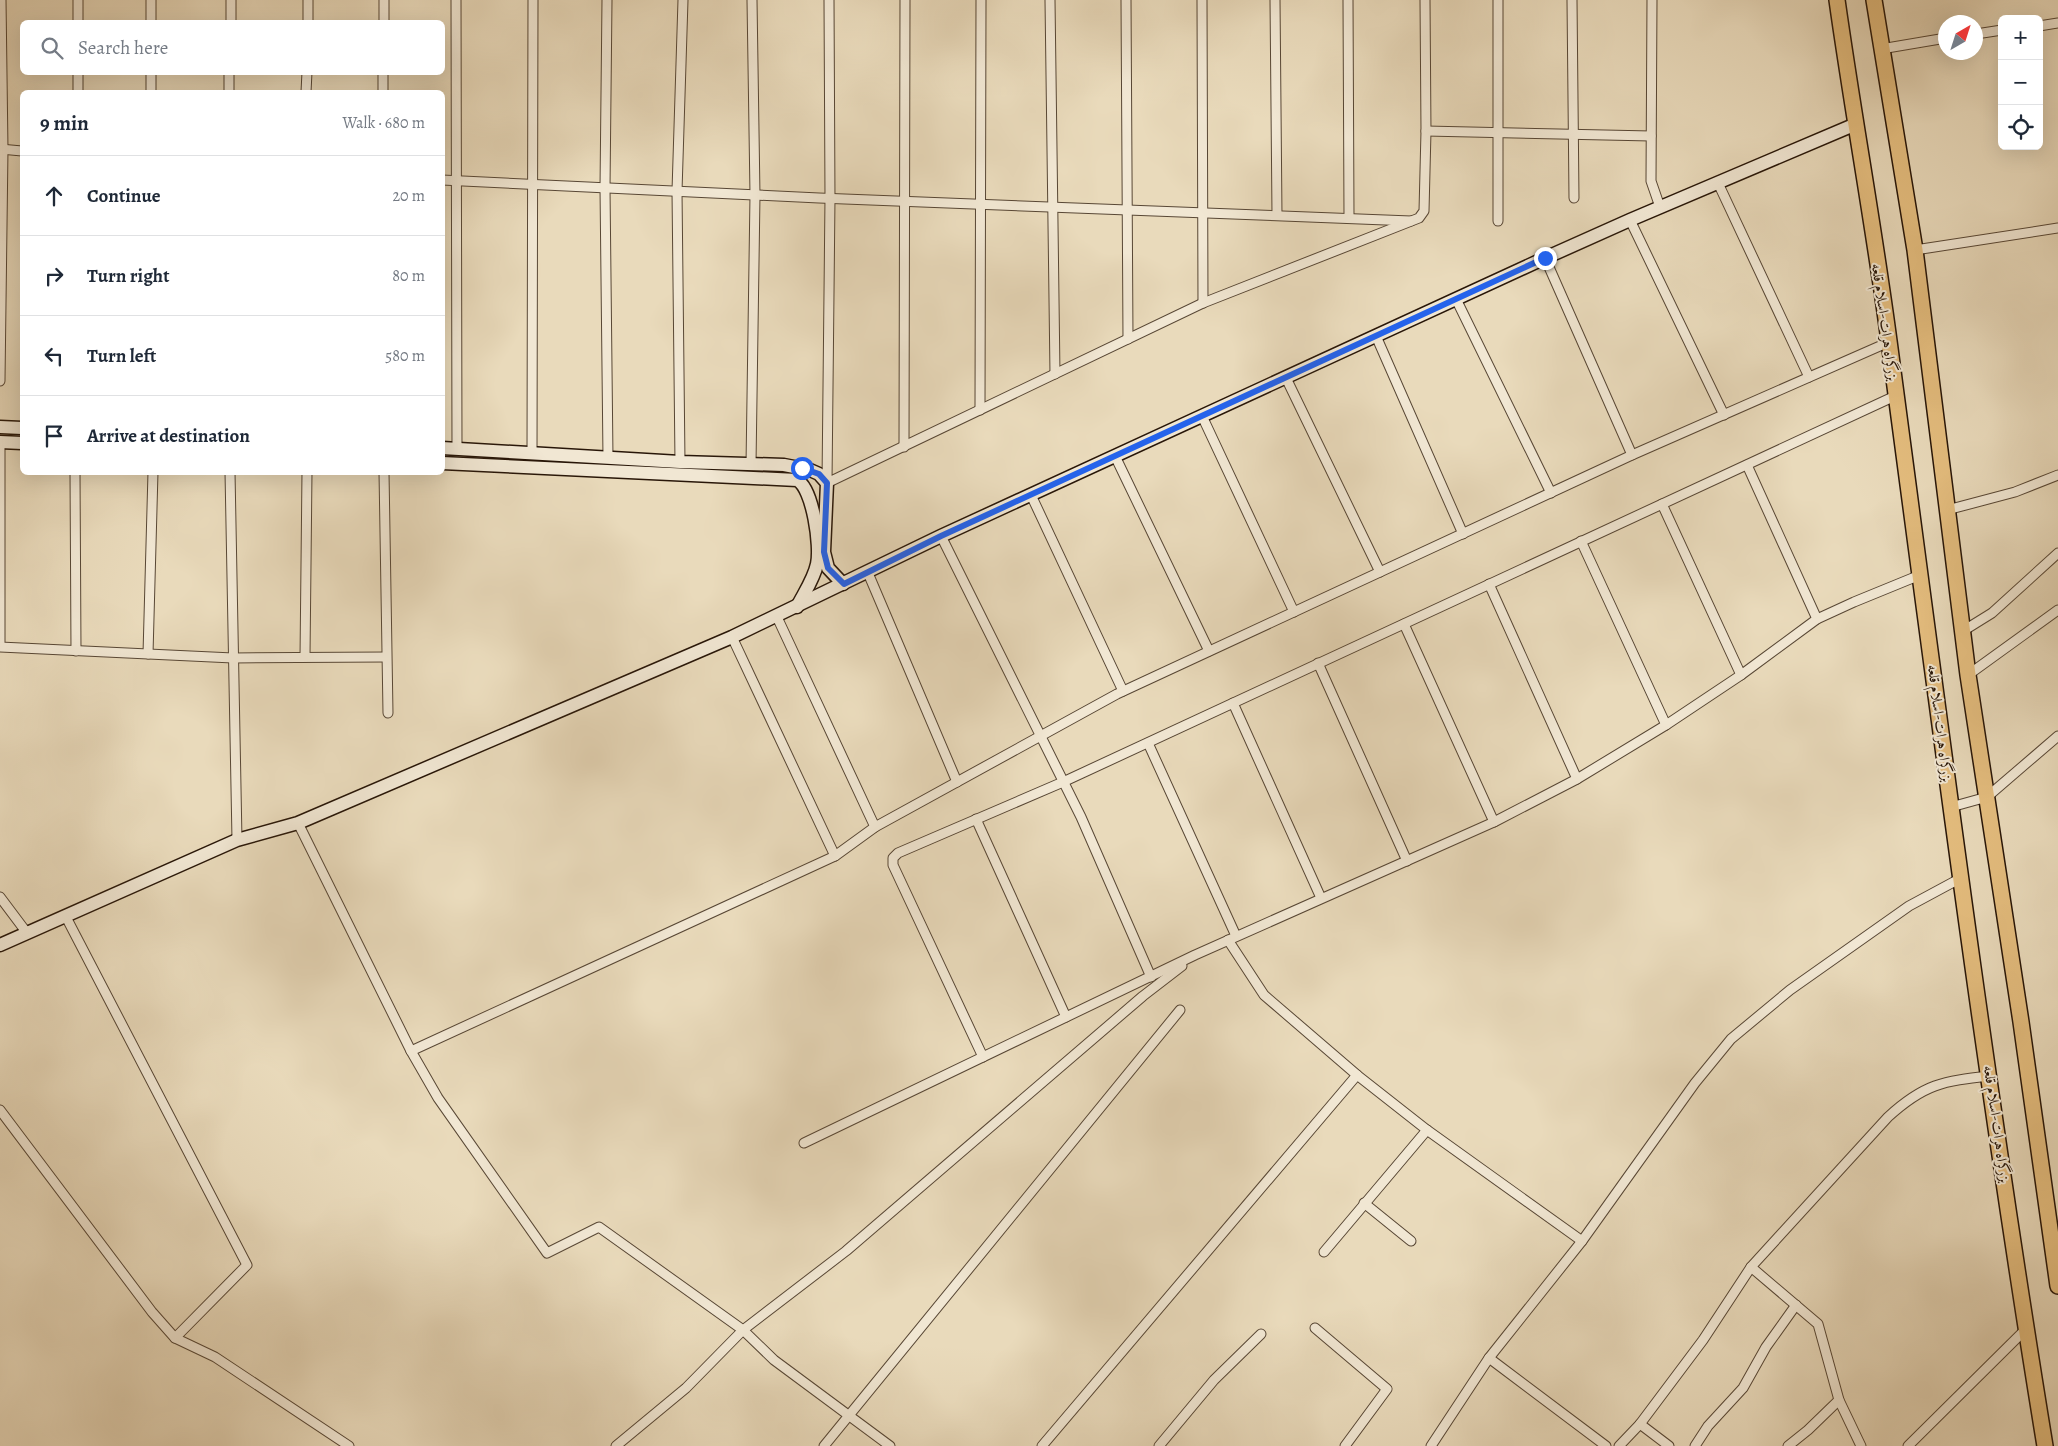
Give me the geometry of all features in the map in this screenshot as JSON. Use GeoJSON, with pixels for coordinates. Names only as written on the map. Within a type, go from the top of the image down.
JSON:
{"type":"FeatureCollection","features":[{"type":"Feature","properties":{"kind":"highway","name":"بزرگراه هرات-اسلام قلعه"},"geometry":{"type":"LineString","coordinates":[[1837,0],[1889,342],[1961,878],[2026,1329],[2045,1446]]}},
{"type":"Feature","properties":{"kind":"highway"},"geometry":{"type":"LineString","coordinates":[[1874,0],[1915,250],[1968,675],[2058,1286]]}},
{"type":"Feature","properties":{"kind":"street"},"geometry":{"type":"LineString","coordinates":[[0,382],[2,0]]}},
{"type":"Feature","properties":{"kind":"street"},"geometry":{"type":"LineString","coordinates":[[78,0],[78,20]]}},
{"type":"Feature","properties":{"kind":"street"},"geometry":{"type":"LineString","coordinates":[[151,0],[151,20]]}},
{"type":"Feature","properties":{"kind":"street"},"geometry":{"type":"LineString","coordinates":[[231,20],[232,0]]}},
{"type":"Feature","properties":{"kind":"street"},"geometry":{"type":"LineString","coordinates":[[308,0],[308,20]]}},
{"type":"Feature","properties":{"kind":"street"},"geometry":{"type":"LineString","coordinates":[[384,0],[384,20]]}},
{"type":"Feature","properties":{"kind":"street"},"geometry":{"type":"LineString","coordinates":[[456,0],[458,180],[456,448]]}},
{"type":"Feature","properties":{"kind":"street"},"geometry":{"type":"LineString","coordinates":[[532,454],[533,0]]}},
{"type":"Feature","properties":{"kind":"street"},"geometry":{"type":"LineString","coordinates":[[607,0],[605,188],[608,458]]}},
{"type":"Feature","properties":{"kind":"street"},"geometry":{"type":"LineString","coordinates":[[680,462],[677,191],[683,0]]}},
{"type":"Feature","properties":{"kind":"street"},"geometry":{"type":"LineString","coordinates":[[751,465],[755,195],[752,0]]}},
{"type":"Feature","properties":{"kind":"street"},"geometry":{"type":"LineString","coordinates":[[829,0],[830,198],[827,483],[824,552],[828,568],[844,584]]}},
{"type":"Feature","properties":{"kind":"street"},"geometry":{"type":"LineString","coordinates":[[904,447],[905,0]]}},
{"type":"Feature","properties":{"kind":"street"},"geometry":{"type":"LineString","coordinates":[[980,410],[979,204],[981,0]]}},
{"type":"Feature","properties":{"kind":"street"},"geometry":{"type":"LineString","coordinates":[[1050,0],[1055,374]]}},
{"type":"Feature","properties":{"kind":"street"},"geometry":{"type":"LineString","coordinates":[[1126,0],[1128,339]]}},
{"type":"Feature","properties":{"kind":"street"},"geometry":{"type":"LineString","coordinates":[[1202,0],[1203,303]]}},
{"type":"Feature","properties":{"kind":"street"},"geometry":{"type":"LineString","coordinates":[[1275,0],[1277,215]]}},
{"type":"Feature","properties":{"kind":"street"},"geometry":{"type":"LineString","coordinates":[[1348,0],[1349,217]]}},
{"type":"Feature","properties":{"kind":"street"},"geometry":{"type":"LineString","coordinates":[[827,483],[1203,303],[1414,221],[1424,211],[1426,131],[1425,0]]}},
{"type":"Feature","properties":{"kind":"street"},"geometry":{"type":"LineString","coordinates":[[1498,0],[1498,221]]}},
{"type":"Feature","properties":{"kind":"street"},"geometry":{"type":"LineString","coordinates":[[1572,0],[1574,198]]}},
{"type":"Feature","properties":{"kind":"street"},"geometry":{"type":"LineString","coordinates":[[1652,0],[1651,181],[1660,207]]}},
{"type":"Feature","properties":{"kind":"street"},"geometry":{"type":"LineString","coordinates":[[2043,25],[2058,23]]}},
{"type":"Feature","properties":{"kind":"street"},"geometry":{"type":"LineString","coordinates":[[1983,33],[1998,31]]}},
{"type":"Feature","properties":{"kind":"street"},"geometry":{"type":"LineString","coordinates":[[1881,50],[1938,39]]}},
{"type":"Feature","properties":{"kind":"street"},"geometry":{"type":"LineString","coordinates":[[78,75],[78,90]]}},
{"type":"Feature","properties":{"kind":"street"},"geometry":{"type":"LineString","coordinates":[[151,75],[151,90]]}},
{"type":"Feature","properties":{"kind":"street"},"geometry":{"type":"LineString","coordinates":[[229,75],[229,90]]}},
{"type":"Feature","properties":{"kind":"street"},"geometry":{"type":"LineString","coordinates":[[306,90],[307,75]]}},
{"type":"Feature","properties":{"kind":"street"},"geometry":{"type":"LineString","coordinates":[[383,75],[383,90]]}},
{"type":"Feature","properties":{"kind":"street"},"geometry":{"type":"LineString","coordinates":[[0,944],[66,917],[237,840],[298,823],[732,637],[777,617],[941,536],[1545,258],[1856,124]]}},
{"type":"Feature","properties":{"kind":"street"},"geometry":{"type":"LineString","coordinates":[[1426,131],[1651,136]]}},
{"type":"Feature","properties":{"kind":"street"},"geometry":{"type":"LineString","coordinates":[[1,149],[20,151]]}},
{"type":"Feature","properties":{"kind":"street"},"geometry":{"type":"LineString","coordinates":[[445,180],[755,195],[1414,221]]}},
{"type":"Feature","properties":{"kind":"street"},"geometry":{"type":"LineString","coordinates":[[1718,182],[1810,377]]}},
{"type":"Feature","properties":{"kind":"street"},"geometry":{"type":"LineString","coordinates":[[1630,220],[1724,415]]}},
{"type":"Feature","properties":{"kind":"street"},"geometry":{"type":"LineString","coordinates":[[1915,250],[2058,228]]}},
{"type":"Feature","properties":{"kind":"street"},"geometry":{"type":"LineString","coordinates":[[1545,258],[1632,456]]}},
{"type":"Feature","properties":{"kind":"street"},"geometry":{"type":"LineString","coordinates":[[1456,300],[1551,493]]}},
{"type":"Feature","properties":{"kind":"street"},"geometry":{"type":"LineString","coordinates":[[1376,336],[1463,534]]}},
{"type":"Feature","properties":{"kind":"street"},"geometry":{"type":"LineString","coordinates":[[411,1051],[835,856],[875,827],[1123,691],[1632,456],[1889,342]]}},
{"type":"Feature","properties":{"kind":"street"},"geometry":{"type":"LineString","coordinates":[[1286,378],[1380,572]]}},
{"type":"Feature","properties":{"kind":"street"},"geometry":{"type":"LineString","coordinates":[[983,1057],[893,865],[893,858],[898,853],[1064,782],[1896,396]]}},
{"type":"Feature","properties":{"kind":"street"},"geometry":{"type":"LineString","coordinates":[[1202,416],[1294,612]]}},
{"type":"Feature","properties":{"kind":"street"},"geometry":{"type":"LineString","coordinates":[[0,427],[20,428]]}},
{"type":"Feature","properties":{"kind":"street"},"geometry":{"type":"LineString","coordinates":[[20,443],[0,442],[0,647],[233,658],[386,657]]}},
{"type":"Feature","properties":{"kind":"street"},"geometry":{"type":"LineString","coordinates":[[445,448],[802,468],[819,474],[827,483]]}},
{"type":"Feature","properties":{"kind":"street"},"geometry":{"type":"LineString","coordinates":[[1115,456],[1209,651]]}},
{"type":"Feature","properties":{"kind":"street"},"geometry":{"type":"LineString","coordinates":[[445,463],[797,480],[806,487],[810,497],[818,552],[815,572],[797,606]]}},
{"type":"Feature","properties":{"kind":"street"},"geometry":{"type":"LineString","coordinates":[[1747,465],[1817,619]]}},
{"type":"Feature","properties":{"kind":"street"},"geometry":{"type":"LineString","coordinates":[[1947,510],[2015,492],[2058,474]]}},
{"type":"Feature","properties":{"kind":"street"},"geometry":{"type":"LineString","coordinates":[[75,475],[76,651]]}},
{"type":"Feature","properties":{"kind":"street"},"geometry":{"type":"LineString","coordinates":[[148,654],[153,475]]}},
{"type":"Feature","properties":{"kind":"street"},"geometry":{"type":"LineString","coordinates":[[230,475],[237,840]]}},
{"type":"Feature","properties":{"kind":"street"},"geometry":{"type":"LineString","coordinates":[[304,658],[306,475]]}},
{"type":"Feature","properties":{"kind":"street"},"geometry":{"type":"LineString","coordinates":[[384,475],[388,713]]}},
{"type":"Feature","properties":{"kind":"street"},"geometry":{"type":"LineString","coordinates":[[1031,495],[1123,691]]}},
{"type":"Feature","properties":{"kind":"street"},"geometry":{"type":"LineString","coordinates":[[1662,504],[1741,674]]}},
{"type":"Feature","properties":{"kind":"street"},"geometry":{"type":"LineString","coordinates":[[941,536],[1064,782],[1151,977]]}},
{"type":"Feature","properties":{"kind":"street"},"geometry":{"type":"LineString","coordinates":[[1581,541],[1666,725]]}},
{"type":"Feature","properties":{"kind":"street"},"geometry":{"type":"LineString","coordinates":[[1963,631],[1992,613],[2058,553]]}},
{"type":"Feature","properties":{"kind":"street"},"geometry":{"type":"LineString","coordinates":[[868,573],[957,782]]}},
{"type":"Feature","properties":{"kind":"street"},"geometry":{"type":"LineString","coordinates":[[804,1143],[1232,938],[1494,822],[1578,779],[1666,725],[1817,619],[1920,576]]}},
{"type":"Feature","properties":{"kind":"street"},"geometry":{"type":"LineString","coordinates":[[1489,584],[1578,779]]}},
{"type":"Feature","properties":{"kind":"street"},"geometry":{"type":"LineString","coordinates":[[1968,675],[2058,610]]}},
{"type":"Feature","properties":{"kind":"street"},"geometry":{"type":"LineString","coordinates":[[777,617],[875,827]]}},
{"type":"Feature","properties":{"kind":"street"},"geometry":{"type":"LineString","coordinates":[[1404,624],[1494,822]]}},
{"type":"Feature","properties":{"kind":"street"},"geometry":{"type":"LineString","coordinates":[[732,637],[835,856]]}},
{"type":"Feature","properties":{"kind":"street"},"geometry":{"type":"LineString","coordinates":[[1318,664],[1406,860]]}},
{"type":"Feature","properties":{"kind":"street"},"geometry":{"type":"LineString","coordinates":[[1233,703],[1322,898]]}},
{"type":"Feature","properties":{"kind":"street"},"geometry":{"type":"LineString","coordinates":[[1951,807],[1987,798],[2058,736]]}},
{"type":"Feature","properties":{"kind":"street"},"geometry":{"type":"LineString","coordinates":[[1148,743],[1232,938],[1264,995],[1358,1075],[1427,1130],[1582,1241]]}},
{"type":"Feature","properties":{"kind":"street"},"geometry":{"type":"LineString","coordinates":[[976,819],[1066,1017]]}},
{"type":"Feature","properties":{"kind":"street"},"geometry":{"type":"LineString","coordinates":[[298,823],[411,1051],[438,1098],[546,1253],[599,1227],[743,1330],[774,1360],[850,1414],[890,1446]]}},
{"type":"Feature","properties":{"kind":"street"},"geometry":{"type":"LineString","coordinates":[[1431,1446],[1489,1358],[1582,1241],[1694,1083],[1731,1039],[1790,990],[1901,912],[1961,878]]}},
{"type":"Feature","properties":{"kind":"street"},"geometry":{"type":"LineString","coordinates":[[0,897],[27,933]]}},
{"type":"Feature","properties":{"kind":"street"},"geometry":{"type":"LineString","coordinates":[[66,917],[247,1265],[175,1338]]}},
{"type":"Feature","properties":{"kind":"street"},"geometry":{"type":"LineString","coordinates":[[616,1446],[686,1388],[743,1330],[846,1251],[1143,996],[1196,955]]}},
{"type":"Feature","properties":{"kind":"street"},"geometry":{"type":"LineString","coordinates":[[824,1446],[1180,1010]]}},
{"type":"Feature","properties":{"kind":"street"},"geometry":{"type":"LineString","coordinates":[[1042,1446],[1358,1075]]}},
{"type":"Feature","properties":{"kind":"street"},"geometry":{"type":"LineString","coordinates":[[1619,1446],[1640,1424],[1703,1340],[1751,1267],[1888,1117],[1908,1098],[1948,1080],[1990,1076]]}},
{"type":"Feature","properties":{"kind":"street"},"geometry":{"type":"LineString","coordinates":[[0,1110],[152,1312],[175,1338],[215,1357],[349,1446]]}},
{"type":"Feature","properties":{"kind":"street"},"geometry":{"type":"LineString","coordinates":[[1324,1252],[1427,1130]]}},
{"type":"Feature","properties":{"kind":"street"},"geometry":{"type":"LineString","coordinates":[[1364,1204],[1411,1241]]}},
{"type":"Feature","properties":{"kind":"street"},"geometry":{"type":"LineString","coordinates":[[1751,1267],[1818,1324],[1839,1400],[1861,1446]]}},
{"type":"Feature","properties":{"kind":"street"},"geometry":{"type":"LineString","coordinates":[[1695,1446],[1708,1426],[1743,1388],[1766,1347],[1796,1305]]}},
{"type":"Feature","properties":{"kind":"street"},"geometry":{"type":"LineString","coordinates":[[1315,1328],[1387,1389],[1345,1446]]}},
{"type":"Feature","properties":{"kind":"street"},"geometry":{"type":"LineString","coordinates":[[1908,1446],[2026,1329]]}},
{"type":"Feature","properties":{"kind":"street"},"geometry":{"type":"LineString","coordinates":[[1159,1446],[1214,1380],[1261,1334]]}},
{"type":"Feature","properties":{"kind":"street"},"geometry":{"type":"LineString","coordinates":[[1489,1358],[1606,1446]]}},
{"type":"Feature","properties":{"kind":"street"},"geometry":{"type":"LineString","coordinates":[[1788,1446],[1808,1430],[1839,1400]]}},
{"type":"Feature","properties":{"kind":"street"},"geometry":{"type":"LineString","coordinates":[[1640,1424],[1669,1446]]}},
{"type":"Feature","properties":{"kind":"route"},"geometry":{"type":"LineString","coordinates":[[802,468],[819,474],[827,483],[824,552],[828,568],[844,584],[941,536],[1545,258]]}}]}
